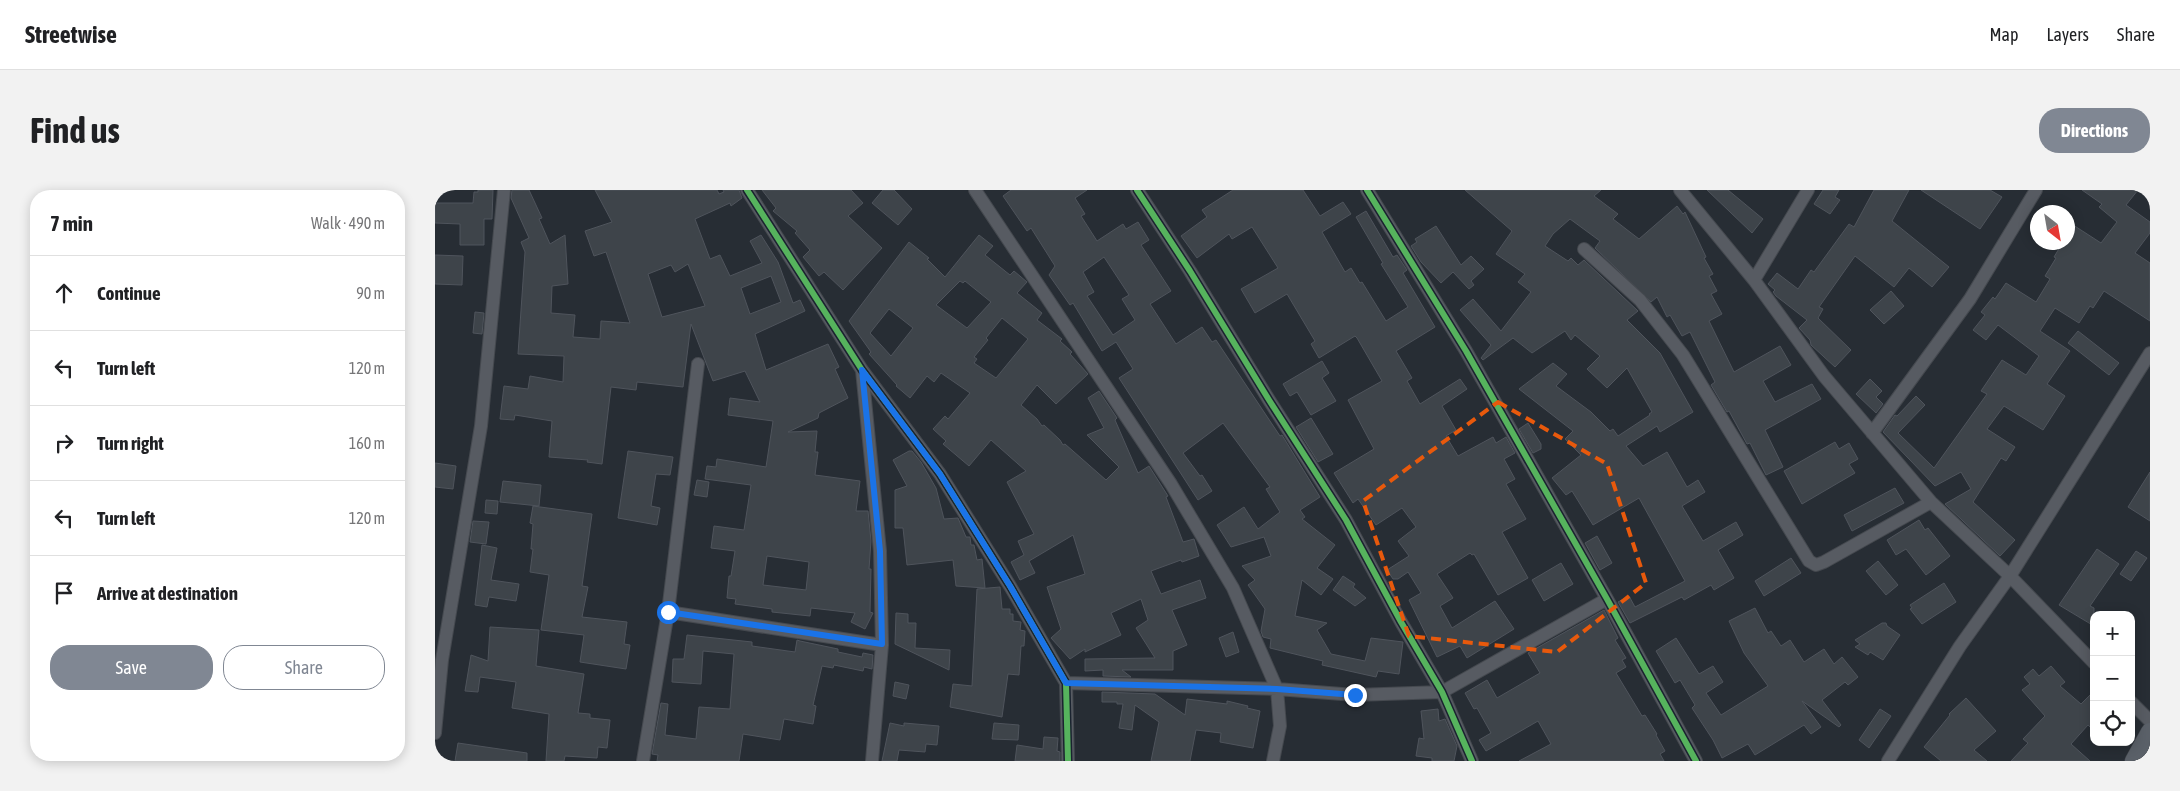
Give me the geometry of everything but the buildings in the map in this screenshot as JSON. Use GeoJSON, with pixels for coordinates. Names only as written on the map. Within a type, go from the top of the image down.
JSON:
{"type":"FeatureCollection","features":[{"type":"Feature","properties":{"kind":"street"},"geometry":{"type":"LineString","coordinates":[[435,733],[442,660],[481,426],[504,190]]}},
{"type":"Feature","properties":{"kind":"street"},"geometry":{"type":"LineString","coordinates":[[747,190],[862,370],[940,474],[1010,586],[1066,683],[1069,761]]}},
{"type":"Feature","properties":{"kind":"street"},"geometry":{"type":"LineString","coordinates":[[975,190],[1181,500],[1233,588],[1277,689],[1280,726],[1273,761]]}},
{"type":"Feature","properties":{"kind":"street"},"geometry":{"type":"LineString","coordinates":[[1137,190],[1346,520],[1401,622],[1442,692],[1472,761]]}},
{"type":"Feature","properties":{"kind":"street"},"geometry":{"type":"LineString","coordinates":[[1367,190],[1466,351],[1607,599],[1696,761]]}},
{"type":"Feature","properties":{"kind":"street"},"geometry":{"type":"LineString","coordinates":[[1680,190],[1754,280],[1825,376],[1931,502],[2010,576],[2090,659]]}},
{"type":"Feature","properties":{"kind":"street"},"geometry":{"type":"LineString","coordinates":[[1754,280],[1808,190]]}},
{"type":"Feature","properties":{"kind":"street"},"geometry":{"type":"LineString","coordinates":[[1872,433],[1970,299],[2036,190]]}},
{"type":"Feature","properties":{"kind":"street"},"geometry":{"type":"LineString","coordinates":[[1585,249],[1640,300],[1683,355],[1809,561],[1816,565],[1824,562],[1931,502]]}},
{"type":"Feature","properties":{"kind":"street"},"geometry":{"type":"LineString","coordinates":[[1888,761],[1960,646],[2010,576],[2150,353]]}},
{"type":"Feature","properties":{"kind":"street"},"geometry":{"type":"LineString","coordinates":[[643,761],[668,612],[698,364]]}},
{"type":"Feature","properties":{"kind":"street"},"geometry":{"type":"LineString","coordinates":[[862,370],[880,551],[882,644],[872,761]]}},
{"type":"Feature","properties":{"kind":"street"},"geometry":{"type":"LineString","coordinates":[[1066,683],[1277,689],[1355,695],[1442,692],[1607,599]]}},
{"type":"Feature","properties":{"kind":"street"},"geometry":{"type":"LineString","coordinates":[[668,612],[882,644]]}},
{"type":"Feature","properties":{"kind":"street"},"geometry":{"type":"LineString","coordinates":[[2135,706],[2150,721]]}},
{"type":"Feature","properties":{"kind":"street"},"geometry":{"type":"LineString","coordinates":[[2134,761],[2150,732]]}},
{"type":"Feature","properties":{"kind":"highlighted area"},"geometry":{"type":"Polygon","coordinates":[[[1498,402],[1607,464],[1646,583],[1557,652],[1409,636],[1363,501],[1498,402]]]}},
{"type":"Feature","properties":{"kind":"cycle path"},"geometry":{"type":"LineString","coordinates":[[747,190],[862,370],[940,474],[1010,586],[1066,683],[1068,761]]}},
{"type":"Feature","properties":{"kind":"cycle path"},"geometry":{"type":"LineString","coordinates":[[1137,190],[1346,520],[1401,622],[1442,692],[1472,761]]}},
{"type":"Feature","properties":{"kind":"cycle path"},"geometry":{"type":"LineString","coordinates":[[1367,190],[1466,351],[1607,599],[1696,761]]}},
{"type":"Feature","properties":{"kind":"route"},"geometry":{"type":"LineString","coordinates":[[668,612],[882,644],[880,551],[862,370],[940,474],[1010,586],[1066,683],[1277,689],[1355,695]]}}]}
